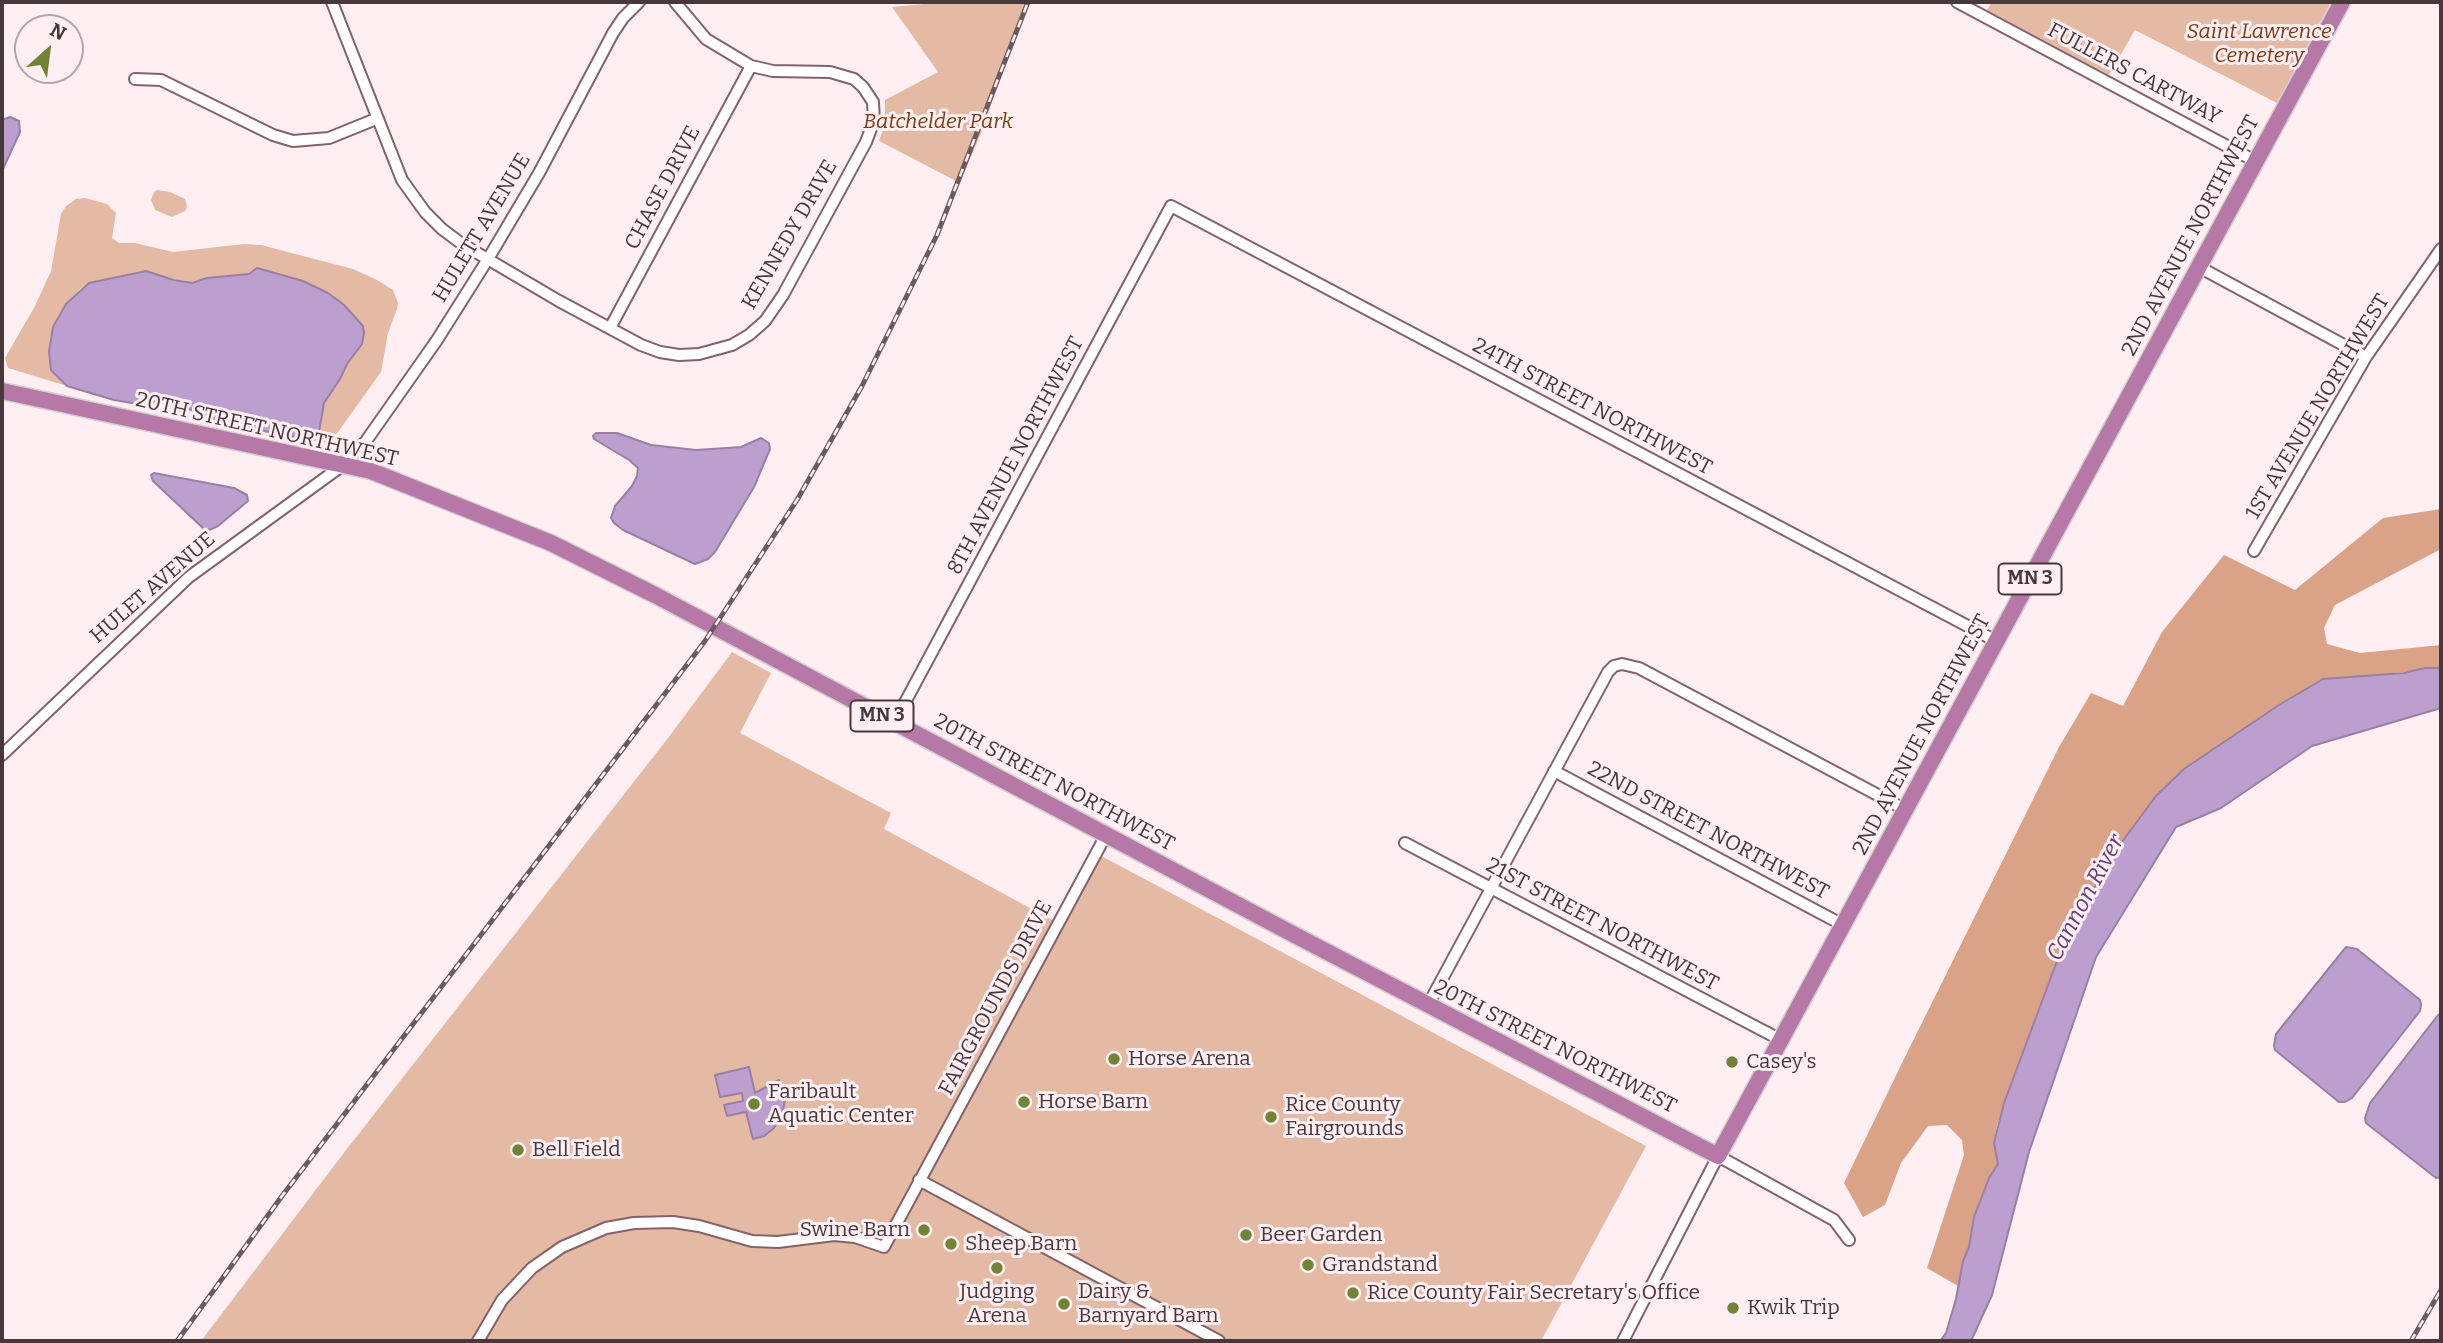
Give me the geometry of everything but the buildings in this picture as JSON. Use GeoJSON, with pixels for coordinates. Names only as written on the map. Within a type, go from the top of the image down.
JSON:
{"type":"FeatureCollection","features":[{"type":"Feature","properties":{"kind":"highway","name":"2ND AVENUE NORTHWEST"},"geometry":{"type":"LineString","coordinates":[[1718,1156],[2342,2]]}},
{"type":"Feature","properties":{"kind":"highway","name":"20TH STREET NORTHWEST"},"geometry":{"type":"LineString","coordinates":[[2,391],[371,471],[414,486],[587,560],[1718,1156]]}},
{"type":"Feature","properties":{"kind":"street","name":"KENNEDY DRIVE"},"geometry":{"type":"LineString","coordinates":[[332,2],[402,180],[425,212],[442,229],[488,260],[641,345],[679,355],[699,354],[717,349],[749,335],[774,310],[866,142],[874,121],[873,102],[854,79],[830,72],[772,71],[751,66],[706,39],[675,2]]}},
{"type":"Feature","properties":{"kind":"street","name":"HULETT AVENUE"},"geometry":{"type":"LineString","coordinates":[[343,466],[377,426],[488,260],[539,173],[613,33],[639,2]]}},
{"type":"Feature","properties":{"kind":"street","name":"FULLERS CARTWAY"},"geometry":{"type":"LineString","coordinates":[[1957,2],[2255,161]]}},
{"type":"Feature","properties":{"kind":"street","name":"CHASE DRIVE"},"geometry":{"type":"LineString","coordinates":[[610,328],[751,66]]}},
{"type":"Feature","properties":{"kind":"street"},"geometry":{"type":"LineString","coordinates":[[135,79],[170,83],[273,135],[293,141],[329,138],[376,119]]}},
{"type":"Feature","properties":{"kind":"street","name":"24TH STREET NORTHWEST"},"geometry":{"type":"LineString","coordinates":[[1171,206],[1996,642]]}},
{"type":"Feature","properties":{"kind":"street","name":"8TH AVENUE NORTHWEST"},"geometry":{"type":"LineString","coordinates":[[894,723],[1171,206]]}},
{"type":"Feature","properties":{"kind":"street","name":"1ST AVENUE NORTHWEST"},"geometry":{"type":"LineString","coordinates":[[2253,551],[2366,357],[2441,249]]}},
{"type":"Feature","properties":{"kind":"street"},"geometry":{"type":"LineString","coordinates":[[2199,267],[2366,357]]}},
{"type":"Feature","properties":{"kind":"street","name":"HULET AVENUE"},"geometry":{"type":"LineString","coordinates":[[2,755],[189,577],[343,466]]}},
{"type":"Feature","properties":{"kind":"street"},"geometry":{"type":"LineString","coordinates":[[1428,1005],[1608,672],[1614,666],[1622,664],[1639,668],[1906,810]]}},
{"type":"Feature","properties":{"kind":"street","name":"22ND STREET NORTHWEST"},"geometry":{"type":"LineString","coordinates":[[1554,771],[1843,925]]}},
{"type":"Feature","properties":{"kind":"street","name":"FAIRGROUNDS DRIVE"},"geometry":{"type":"LineString","coordinates":[[478,1341],[502,1300],[531,1268],[562,1247],[606,1228],[634,1223],[673,1222],[699,1226],[752,1241],[778,1242],[834,1235],[855,1237],[884,1247],[1106,835]]}},
{"type":"Feature","properties":{"kind":"street","name":"21ST STREET NORTHWEST"},"geometry":{"type":"LineString","coordinates":[[1405,843],[1781,1040]]}},
{"type":"Feature","properties":{"kind":"street","name":"20TH STREET NORTHWEST"},"geometry":{"type":"LineString","coordinates":[[1718,1156],[1834,1220],[1849,1240]]}},
{"type":"Feature","properties":{"kind":"street","name":"2ND AVENUE NORTHWEST"},"geometry":{"type":"LineString","coordinates":[[1623,1341],[1718,1156]]}},
{"type":"Feature","properties":{"kind":"street"},"geometry":{"type":"LineString","coordinates":[[919,1180],[1219,1341]]}},
{"type":"Feature","properties":{"kind":"green space","name":"Batchelder Park"},"geometry":{"type":"Polygon","coordinates":[[[946,2],[1027,2],[982,131],[960,183],[879,141],[885,124],[885,100],[938,72],[892,7],[946,2]]]}},
{"type":"Feature","properties":{"kind":"green space","name":"Saint Lawrence Cemetery"},"geometry":{"type":"Polygon","coordinates":[[[1992,2],[2331,2],[2277,103],[2135,30],[2109,75],[1987,10],[1992,2]]]}},
{"type":"Feature","properties":{"kind":"green space"},"geometry":{"type":"Polygon","coordinates":[[[157,190],[185,199],[185,211],[172,217],[155,210],[151,200],[157,190]]]}},
{"type":"Feature","properties":{"kind":"green space"},"geometry":{"type":"Polygon","coordinates":[[[85,198],[107,204],[116,213],[112,238],[119,243],[135,243],[173,252],[244,244],[261,245],[353,269],[393,290],[398,303],[388,333],[381,372],[333,439],[323,443],[306,439],[312,438],[321,427],[324,403],[347,364],[314,285],[257,268],[249,274],[207,278],[192,283],[141,271],[89,283],[80,289],[58,316],[50,338],[62,382],[67,386],[8,368],[5,358],[35,306],[51,271],[61,214],[66,206],[76,199],[85,198]]]}},
{"type":"Feature","properties":{"kind":"green space"},"geometry":{"type":"Polygon","coordinates":[[[732,652],[771,673],[740,733],[891,813],[884,829],[1054,921],[1092,851],[1646,1146],[1541,1341],[201,1341],[732,652]]]}},
{"type":"Feature","properties":{"kind":"shaded area"},"geometry":{"type":"Polygon","coordinates":[[[10,117],[19,121],[20,132],[2,171],[2,120],[10,117]]]}},
{"type":"Feature","properties":{"kind":"shaded area"},"geometry":{"type":"Polygon","coordinates":[[[257,268],[303,281],[328,293],[344,305],[363,326],[362,344],[324,403],[319,432],[312,438],[220,421],[165,400],[138,404],[114,400],[67,386],[51,370],[49,352],[53,327],[66,304],[89,283],[146,271],[192,283],[207,278],[249,274],[257,268]]]}},
{"type":"Feature","properties":{"kind":"shaded area"},"geometry":{"type":"Polygon","coordinates":[[[596,433],[617,433],[651,445],[696,450],[741,447],[761,438],[769,443],[770,449],[754,487],[715,552],[708,559],[695,564],[623,530],[614,523],[611,518],[615,506],[632,486],[638,468],[594,439],[596,433]]]}},
{"type":"Feature","properties":{"kind":"shaded area"},"geometry":{"type":"Polygon","coordinates":[[[154,473],[234,488],[247,495],[248,501],[218,526],[204,529],[153,481],[151,475],[154,473]]]}},
{"type":"Feature","properties":{"kind":"shaded area"},"geometry":{"type":"Polygon","coordinates":[[[2441,509],[2441,549],[2335,605],[2324,628],[2327,644],[2360,653],[2441,645],[2441,668],[2393,673],[2184,769],[2156,797],[2116,850],[2066,937],[1997,1125],[1994,1143],[1998,1164],[1989,1178],[1974,1217],[1958,1286],[1927,1268],[1964,1155],[1962,1140],[1947,1125],[1928,1126],[1901,1163],[1885,1205],[1863,1217],[1844,1183],[2059,747],[2091,693],[2123,706],[2162,632],[2224,555],[2295,590],[2383,518],[2441,509]]]}},
{"type":"Feature","properties":{"kind":"shaded area"},"geometry":{"type":"Polygon","coordinates":[[[2425,668],[2441,668],[2441,708],[2312,746],[2221,808],[2176,827],[2096,957],[2029,1152],[1992,1295],[1971,1341],[1940,1341],[1946,1333],[1956,1299],[1974,1217],[1989,1178],[1998,1164],[1994,1143],[2004,1103],[2066,937],[2116,850],[2156,796],[2184,769],[2323,679],[2404,673],[2425,668]]]}},
{"type":"Feature","properties":{"kind":"shaded area"},"geometry":{"type":"Polygon","coordinates":[[[2346,947],[2357,949],[2420,1000],[2421,1005],[2420,1011],[2352,1098],[2339,1102],[2275,1050],[2274,1046],[2276,1034],[2346,947]]]}},
{"type":"Feature","properties":{"kind":"shaded area"},"geometry":{"type":"Polygon","coordinates":[[[2441,1014],[2441,1177],[2436,1178],[2366,1123],[2365,1118],[2370,1103],[2441,1014]]]}},
{"type":"Feature","properties":{"kind":"shaded area"},"geometry":{"type":"Polygon","coordinates":[[[749,1067],[755,1093],[779,1080],[785,1100],[782,1115],[774,1128],[764,1136],[753,1139],[746,1112],[727,1116],[724,1105],[743,1101],[742,1093],[720,1097],[715,1075],[749,1067]]]}},
{"type":"Feature","properties":{"kind":"railway"},"geometry":{"type":"LineString","coordinates":[[177,1341],[282,1196],[705,641],[797,500],[862,386],[937,235],[1028,2]]}},
{"type":"Feature","properties":{"kind":"railway"},"geometry":{"type":"LineString","coordinates":[[2411,1341],[2441,1290]]}},
{"type":"Feature","properties":{"kind":"place","name":"Horse Arena"},"geometry":{"type":"Point","coordinates":[1114,1059]}},
{"type":"Feature","properties":{"kind":"place","name":"Casey's"},"geometry":{"type":"Point","coordinates":[1732,1062]}},
{"type":"Feature","properties":{"kind":"place","name":"Horse Barn"},"geometry":{"type":"Point","coordinates":[1024,1102]}},
{"type":"Feature","properties":{"kind":"place","name":"Faribault Aquatic Center"},"geometry":{"type":"Point","coordinates":[754,1104]}},
{"type":"Feature","properties":{"kind":"place","name":"Rice County Fairgrounds"},"geometry":{"type":"Point","coordinates":[1271,1117]}},
{"type":"Feature","properties":{"kind":"place","name":"Bell Field"},"geometry":{"type":"Point","coordinates":[518,1150]}},
{"type":"Feature","properties":{"kind":"place","name":"Swine Barn"},"geometry":{"type":"Point","coordinates":[924,1230]}},
{"type":"Feature","properties":{"kind":"place","name":"Beer Garden"},"geometry":{"type":"Point","coordinates":[1246,1235]}},
{"type":"Feature","properties":{"kind":"place","name":"Sheep Barn"},"geometry":{"type":"Point","coordinates":[951,1244]}},
{"type":"Feature","properties":{"kind":"place","name":"Grandstand"},"geometry":{"type":"Point","coordinates":[1308,1265]}},
{"type":"Feature","properties":{"kind":"place","name":"Judging Arena"},"geometry":{"type":"Point","coordinates":[997,1268]}},
{"type":"Feature","properties":{"kind":"place","name":"Rice County Fair Secretary's Office"},"geometry":{"type":"Point","coordinates":[1353,1293]}},
{"type":"Feature","properties":{"kind":"place","name":"Dairy & Barnyard Barn"},"geometry":{"type":"Point","coordinates":[1064,1304]}},
{"type":"Feature","properties":{"kind":"place","name":"Kwik Trip"},"geometry":{"type":"Point","coordinates":[1733,1308]}},
{"type":"Feature","properties":{"kind":"water label","name":"Cannon River"},"geometry":{"type":"Point","coordinates":[2086,898]}}]}
